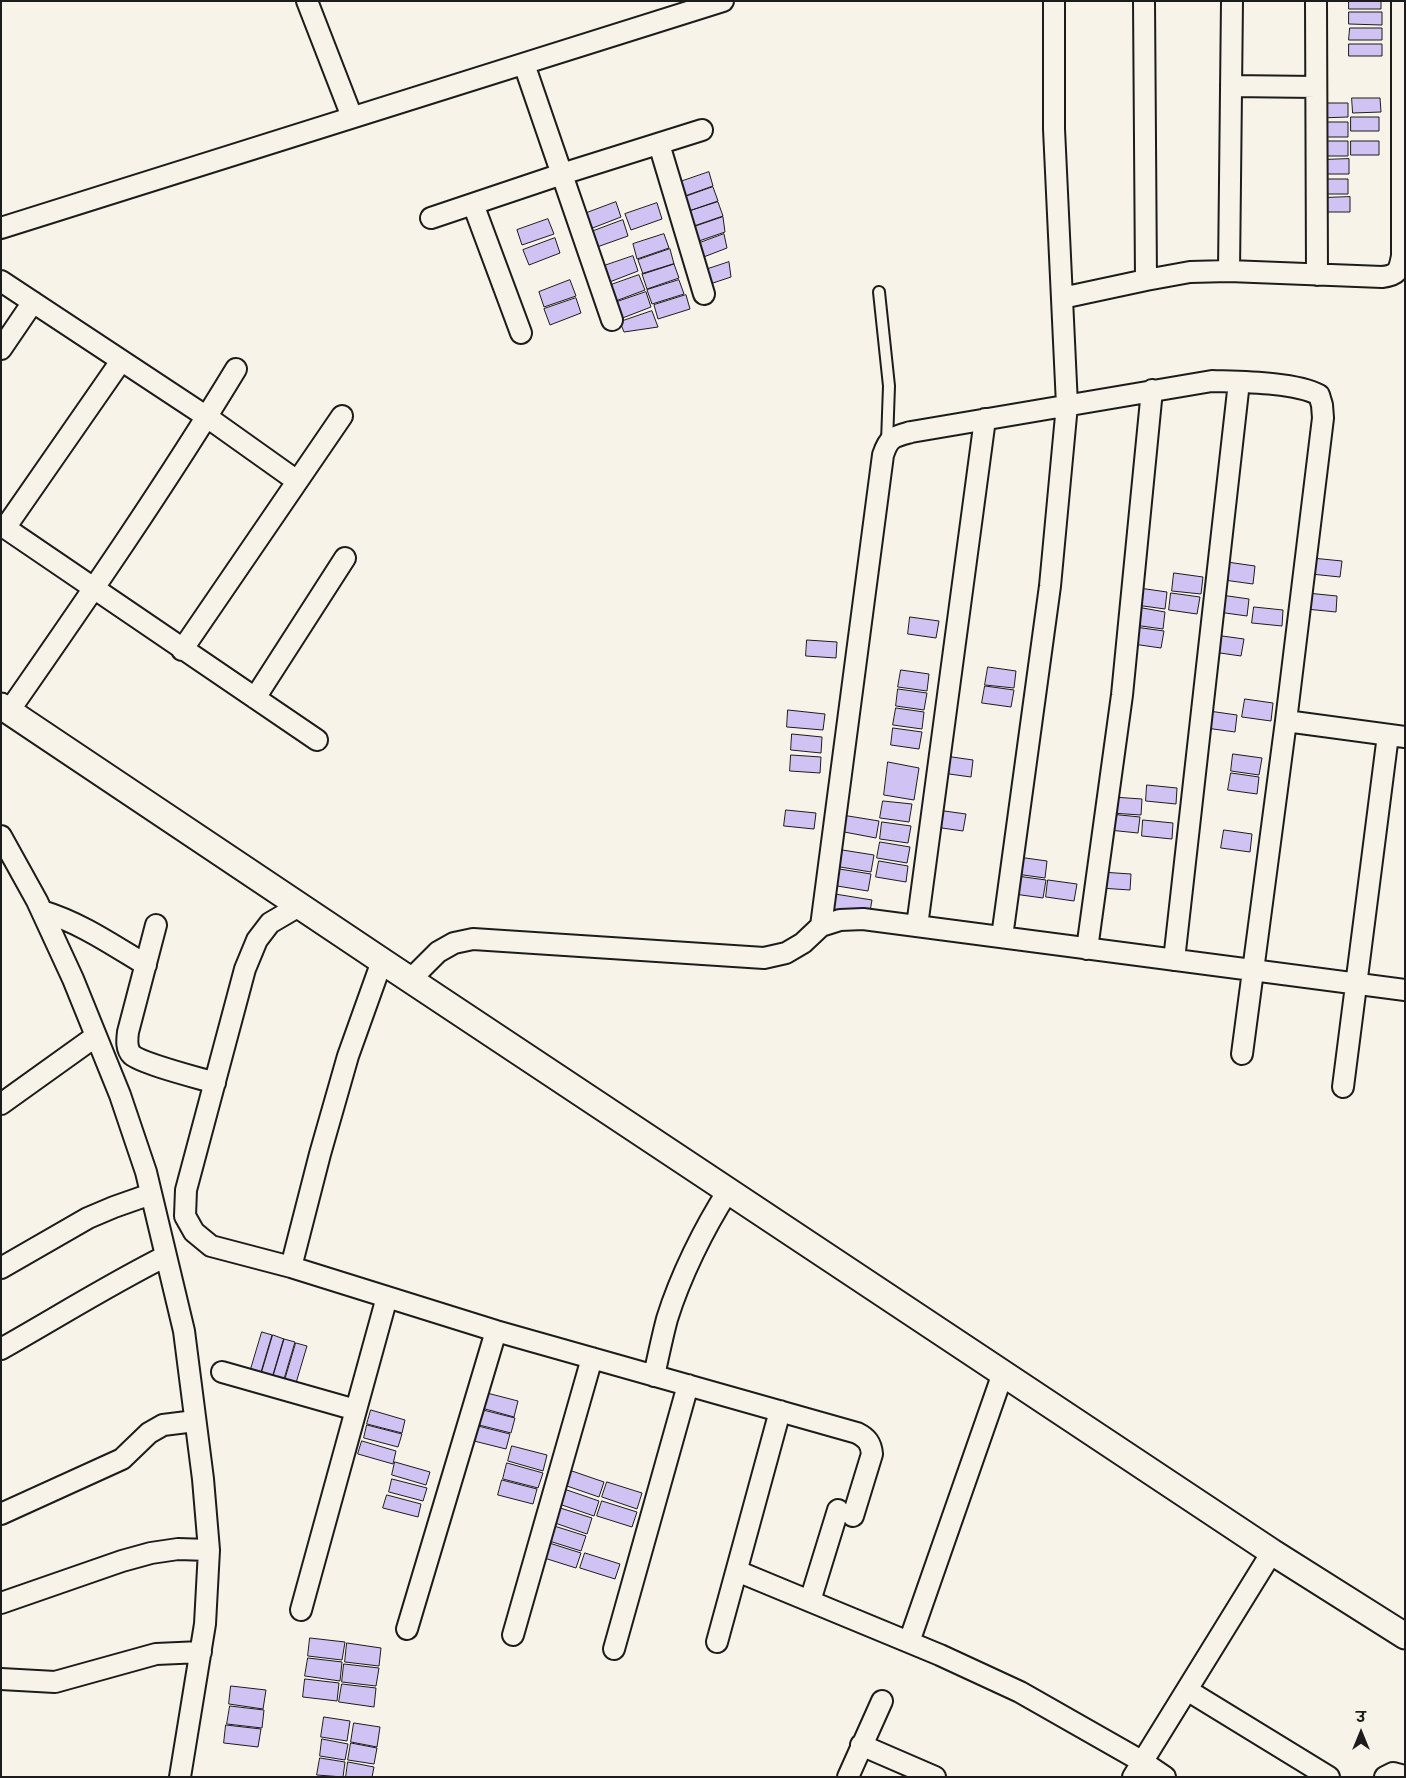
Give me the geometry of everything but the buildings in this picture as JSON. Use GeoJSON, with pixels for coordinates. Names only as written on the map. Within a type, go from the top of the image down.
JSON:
{"type":"FeatureCollection","features":[{"type":"Feature","properties":{"kind":"street"},"geometry":{"type":"LineString","coordinates":[[307,1],[352,117]]}},
{"type":"Feature","properties":{"kind":"street"},"geometry":{"type":"LineString","coordinates":[[1,228],[723,1]]}},
{"type":"Feature","properties":{"kind":"street"},"geometry":{"type":"LineString","coordinates":[[1002,938],[1050,586],[1067,405],[1054,129],[1054,1]]}},
{"type":"Feature","properties":{"kind":"street"},"geometry":{"type":"LineString","coordinates":[[1144,1],[1146,280]]}},
{"type":"Feature","properties":{"kind":"street"},"geometry":{"type":"LineString","coordinates":[[1229,271],[1232,1]]}},
{"type":"Feature","properties":{"kind":"street"},"geometry":{"type":"LineString","coordinates":[[1316,1],[1317,275]]}},
{"type":"Feature","properties":{"kind":"street"},"geometry":{"type":"LineString","coordinates":[[1062,298],[1190,272],[1229,271],[1399,277],[1402,256],[1402,1]]}},
{"type":"Feature","properties":{"kind":"street"},"geometry":{"type":"LineString","coordinates":[[524,64],[612,320]]}},
{"type":"Feature","properties":{"kind":"street"},"geometry":{"type":"LineString","coordinates":[[1231,86],[1316,87]]}},
{"type":"Feature","properties":{"kind":"street"},"geometry":{"type":"LineString","coordinates":[[432,218],[562,174],[702,130]]}},
{"type":"Feature","properties":{"kind":"street"},"geometry":{"type":"LineString","coordinates":[[659,144],[704,294]]}},
{"type":"Feature","properties":{"kind":"street"},"geometry":{"type":"LineString","coordinates":[[473,204],[521,333]]}},
{"type":"Feature","properties":{"kind":"street"},"geometry":{"type":"LineString","coordinates":[[1,281],[207,417],[297,481]]}},
{"type":"Feature","properties":{"kind":"street"},"geometry":{"type":"LineString","coordinates":[[1,349],[32,302]]}},
{"type":"Feature","properties":{"kind":"street"},"geometry":{"type":"LineString","coordinates":[[120,361],[3,527],[317,740]]}},
{"type":"Feature","properties":{"kind":"street"},"geometry":{"type":"LineString","coordinates":[[236,369],[207,417],[94,589],[5,708],[410,980],[718,1207],[997,1392],[1267,1560],[1405,1636]]}},
{"type":"Feature","properties":{"kind":"street"},"geometry":{"type":"LineString","coordinates":[[821,926],[883,455],[887,442],[899,435],[912,432],[1212,381],[1307,389],[1319,395],[1322,405],[1322,428],[1242,1054]]}},
{"type":"Feature","properties":{"kind":"street"},"geometry":{"type":"LineString","coordinates":[[1174,960],[1239,382]]}},
{"type":"Feature","properties":{"kind":"street"},"geometry":{"type":"LineString","coordinates":[[1087,949],[1122,695],[1152,390]]}},
{"type":"Feature","properties":{"kind":"street"},"geometry":{"type":"LineString","coordinates":[[182,650],[342,416]]}},
{"type":"Feature","properties":{"kind":"street"},"geometry":{"type":"LineString","coordinates":[[917,926],[985,419]]}},
{"type":"Feature","properties":{"kind":"street"},"geometry":{"type":"LineString","coordinates":[[255,698],[345,558]]}},
{"type":"Feature","properties":{"kind":"street"},"geometry":{"type":"LineString","coordinates":[[1286,721],[1396,736],[1356,984],[1343,1087]]}},
{"type":"Feature","properties":{"kind":"street"},"geometry":{"type":"LineString","coordinates":[[1,836],[42,910],[120,1095],[146,1172],[184,1331],[209,1550],[205,1624],[180,1777]]}},
{"type":"Feature","properties":{"kind":"street"},"geometry":{"type":"LineString","coordinates":[[299,906],[270,923],[257,940],[245,968],[186,1190],[185,1216],[194,1232],[211,1246],[291,1267],[496,1331],[866,1437],[871,1446],[872,1454],[810,1601]]}},
{"type":"Feature","properties":{"kind":"street"},"geometry":{"type":"LineString","coordinates":[[42,910],[64,917],[85,927],[146,966]]}},
{"type":"Feature","properties":{"kind":"street"},"geometry":{"type":"LineString","coordinates":[[410,980],[438,952],[454,943],[473,939],[764,958],[786,953],[803,943],[821,926],[840,920],[863,919],[1405,990]]}},
{"type":"Feature","properties":{"kind":"street"},"geometry":{"type":"LineString","coordinates":[[156,925],[128,1032],[127,1044],[132,1054],[145,1061],[215,1083]]}},
{"type":"Feature","properties":{"kind":"street"},"geometry":{"type":"LineString","coordinates":[[291,1267],[348,1056],[382,961]]}},
{"type":"Feature","properties":{"kind":"street"},"geometry":{"type":"LineString","coordinates":[[1,1104],[96,1036]]}},
{"type":"Feature","properties":{"kind":"street"},"geometry":{"type":"LineString","coordinates":[[1,1268],[88,1218],[151,1194]]}},
{"type":"Feature","properties":{"kind":"street"},"geometry":{"type":"LineString","coordinates":[[654,1376],[668,1318],[684,1276],[718,1207]]}},
{"type":"Feature","properties":{"kind":"street"},"geometry":{"type":"LineString","coordinates":[[1,1349],[133,1272],[166,1256]]}},
{"type":"Feature","properties":{"kind":"street"},"geometry":{"type":"LineString","coordinates":[[301,1610],[387,1297]]}},
{"type":"Feature","properties":{"kind":"street"},"geometry":{"type":"LineString","coordinates":[[408,1629],[496,1331]]}},
{"type":"Feature","properties":{"kind":"street"},"geometry":{"type":"LineString","coordinates":[[513,1635],[592,1358]]}},
{"type":"Feature","properties":{"kind":"street"},"geometry":{"type":"LineString","coordinates":[[222,1372],[356,1410]]}},
{"type":"Feature","properties":{"kind":"street"},"geometry":{"type":"LineString","coordinates":[[614,1649],[688,1385]]}},
{"type":"Feature","properties":{"kind":"street"},"geometry":{"type":"LineString","coordinates":[[909,1642],[997,1392]]}},
{"type":"Feature","properties":{"kind":"street"},"geometry":{"type":"LineString","coordinates":[[717,1642],[780,1411]]}},
{"type":"Feature","properties":{"kind":"street"},"geometry":{"type":"LineString","coordinates":[[1,1514],[122,1459],[149,1433],[163,1425],[195,1421]]}},
{"type":"Feature","properties":{"kind":"street"},"geometry":{"type":"LineString","coordinates":[[1,1603],[122,1561],[151,1553],[178,1549],[209,1550]]}},
{"type":"Feature","properties":{"kind":"street"},"geometry":{"type":"LineString","coordinates":[[1138,1769],[1267,1560]]}},
{"type":"Feature","properties":{"kind":"street"},"geometry":{"type":"LineString","coordinates":[[737,1571],[909,1642],[1020,1692],[1138,1769],[1165,1777]]}},
{"type":"Feature","properties":{"kind":"street"},"geometry":{"type":"LineString","coordinates":[[1,1679],[54,1682],[156,1654],[201,1652]]}},
{"type":"Feature","properties":{"kind":"street"},"geometry":{"type":"LineString","coordinates":[[1187,1690],[1329,1777]]}},
{"type":"Feature","properties":{"kind":"street"},"geometry":{"type":"LineString","coordinates":[[848,1777],[882,1701]]}},
{"type":"Feature","properties":{"kind":"street"},"geometry":{"type":"LineString","coordinates":[[861,1745],[935,1777]]}},
{"type":"Feature","properties":{"kind":"street"},"geometry":{"type":"LineString","coordinates":[[1385,1777],[1393,1774],[1405,1776]]}},
{"type":"Feature","properties":{"kind":"lane"},"geometry":{"type":"LineString","coordinates":[[879,292],[889,386],[887,442]]}}]}
